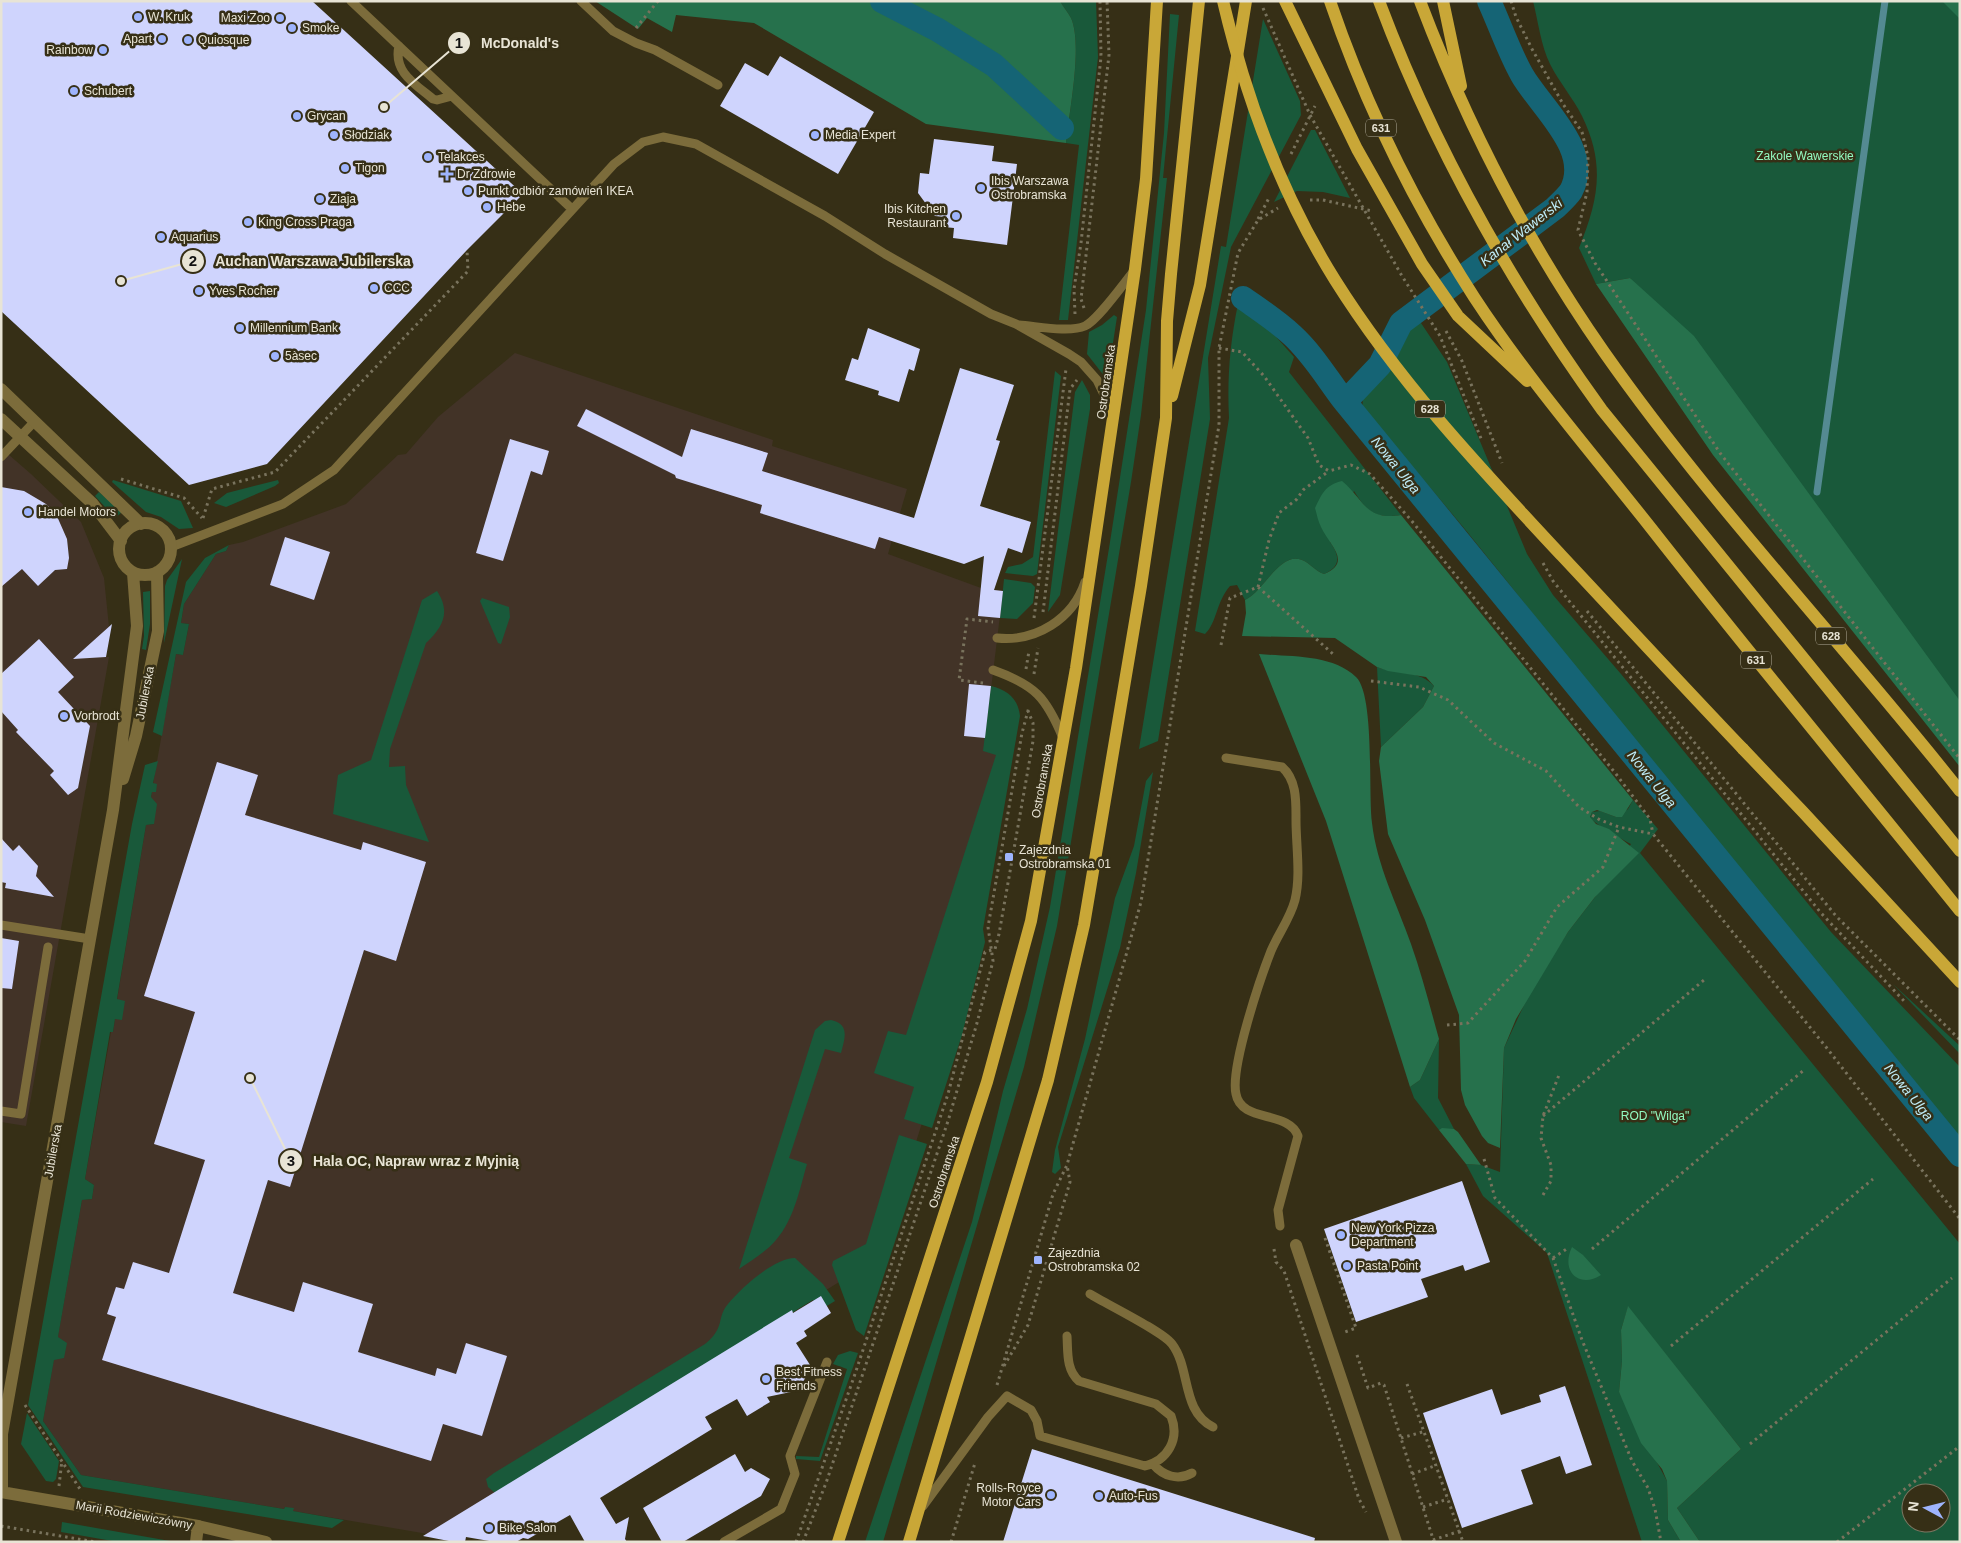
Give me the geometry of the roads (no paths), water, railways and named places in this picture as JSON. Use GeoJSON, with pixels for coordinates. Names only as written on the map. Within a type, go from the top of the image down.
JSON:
{"type":"FeatureCollection","features":[{"type":"Feature","properties":{"kind":"main road","name":"Ostrobramska"},"geometry":{"type":"LineString","coordinates":[[838,1542],[986,1082],[1031,921],[1064,739],[1115,417],[1146,180],[1157,1]]}},
{"type":"Feature","properties":{"kind":"main road"},"geometry":{"type":"LineString","coordinates":[[1166,418],[1167,321],[1200,1]]}},
{"type":"Feature","properties":{"kind":"main road","name":"628"},"geometry":{"type":"LineString","coordinates":[[1223,1],[1256,113],[1286,188],[1326,264],[1357,313],[1414,391],[1490,478],[1960,982]]}},
{"type":"Feature","properties":{"kind":"main road"},"geometry":{"type":"LineString","coordinates":[[909,1542],[1048,1080],[1067,1004],[1098,845],[1166,418],[1200,285],[1246,1]]}},
{"type":"Feature","properties":{"kind":"main road"},"geometry":{"type":"LineString","coordinates":[[1285,1],[1357,149],[1422,264],[1458,316],[1555,407]]}},
{"type":"Feature","properties":{"kind":"main road","name":"631"},"geometry":{"type":"LineString","coordinates":[[1330,1],[1343,39],[1384,136],[1474,297],[1532,379],[1748,652],[1960,911]]}},
{"type":"Feature","properties":{"kind":"main road"},"geometry":{"type":"LineString","coordinates":[[1379,1],[1430,122],[1482,224],[1557,347],[1602,410],[1960,851]]}},
{"type":"Feature","properties":{"kind":"main road","name":"628"},"geometry":{"type":"LineString","coordinates":[[1420,1],[1475,129],[1512,204],[1585,324],[1658,426],[1960,791]]}},
{"type":"Feature","properties":{"kind":"main road"},"geometry":{"type":"LineString","coordinates":[[1443,1],[1462,90],[1475,129]]}},
{"type":"Feature","properties":{"kind":"street"},"geometry":{"type":"LineString","coordinates":[[1,389],[141,524],[158,527],[169,539],[171,547],[167,564],[157,572],[140,575],[124,565],[120,557],[121,541],[129,530],[141,524]]}},
{"type":"Feature","properties":{"kind":"street"},"geometry":{"type":"LineString","coordinates":[[1,419],[93,504],[121,541]]}},
{"type":"Feature","properties":{"kind":"street","name":"Jubilerska"},"geometry":{"type":"LineString","coordinates":[[113,810],[136,736],[158,630],[157,572]]}},
{"type":"Feature","properties":{"kind":"street","name":"Jubilerska"},"geometry":{"type":"LineString","coordinates":[[1,1492],[2,1434],[113,810],[137,626],[134,573]]}},
{"type":"Feature","properties":{"kind":"street"},"geometry":{"type":"LineString","coordinates":[[1296,1245],[1396,1542]]}},
{"type":"Feature","properties":{"kind":"street","name":"Marii Rodziewiczówny"},"geometry":{"type":"LineString","coordinates":[[1,1492],[198,1526],[266,1542]]}},
{"type":"Feature","properties":{"kind":"street"},"geometry":{"type":"LineString","coordinates":[[196,1542],[198,1526]]}},
{"type":"Feature","properties":{"kind":"lane"},"geometry":{"type":"LineString","coordinates":[[352,1],[572,209]]}},
{"type":"Feature","properties":{"kind":"lane"},"geometry":{"type":"LineString","coordinates":[[581,1],[613,31],[629,40],[656,50],[718,85]]}},
{"type":"Feature","properties":{"kind":"lane"},"geometry":{"type":"LineString","coordinates":[[399,46],[397,57],[404,73],[433,99],[438,100],[452,96]]}},
{"type":"Feature","properties":{"kind":"lane"},"geometry":{"type":"LineString","coordinates":[[171,547],[282,504],[334,470],[614,164],[643,142],[663,137],[696,144],[825,216],[885,254],[991,314],[1016,324],[1081,362],[1097,380],[1115,417]]}},
{"type":"Feature","properties":{"kind":"lane"},"geometry":{"type":"LineString","coordinates":[[1016,324],[1074,328],[1086,325],[1111,299],[1135,269]]}},
{"type":"Feature","properties":{"kind":"lane"},"geometry":{"type":"LineString","coordinates":[[1,457],[35,420]]}},
{"type":"Feature","properties":{"kind":"lane"},"geometry":{"type":"LineString","coordinates":[[997,638],[1014,640],[1031,636],[1059,620],[1073,605],[1084,587],[1092,563]]}},
{"type":"Feature","properties":{"kind":"lane"},"geometry":{"type":"LineString","coordinates":[[993,670],[1024,682],[1032,688],[1052,711],[1064,739]]}},
{"type":"Feature","properties":{"kind":"lane"},"geometry":{"type":"LineString","coordinates":[[1226,758],[1282,767],[1288,772],[1295,796],[1297,883],[1295,900],[1282,934],[1272,949],[1264,971],[1235,1078],[1236,1098],[1242,1107],[1290,1125],[1298,1136],[1278,1210],[1280,1226]]}},
{"type":"Feature","properties":{"kind":"lane"},"geometry":{"type":"LineString","coordinates":[[1,925],[90,939]]}},
{"type":"Feature","properties":{"kind":"lane"},"geometry":{"type":"LineString","coordinates":[[1,1111],[21,1114],[48,947]]}},
{"type":"Feature","properties":{"kind":"lane"},"geometry":{"type":"LineString","coordinates":[[1090,1294],[1168,1340],[1179,1358],[1194,1408],[1202,1420],[1213,1427]]}},
{"type":"Feature","properties":{"kind":"lane"},"geometry":{"type":"LineString","coordinates":[[918,1512],[988,1417],[1006,1396],[1031,1410],[1037,1420],[1040,1436],[1144,1466],[1153,1464],[1164,1456],[1174,1441],[1174,1424],[1171,1416],[1156,1404],[1079,1381],[1074,1377],[1070,1366],[1067,1336]]}},
{"type":"Feature","properties":{"kind":"lane"},"geometry":{"type":"LineString","coordinates":[[724,1542],[781,1509],[795,1474],[790,1456],[827,1362]]}},
{"type":"Feature","properties":{"kind":"lane"},"geometry":{"type":"LineString","coordinates":[[1153,1464],[1158,1471],[1166,1475],[1181,1477],[1192,1473]]}},
{"type":"Feature","properties":{"kind":"waterway"},"geometry":{"type":"LineString","coordinates":[[882,1],[938,30],[994,65],[1062,128]]}},
{"type":"Feature","properties":{"kind":"waterway","name":"Kanał Wawerski"},"geometry":{"type":"LineString","coordinates":[[1345,402],[1380,365],[1401,323],[1555,208],[1571,191],[1576,176],[1575,160],[1570,145],[1552,115],[1522,75],[1489,1]]}},
{"type":"Feature","properties":{"kind":"waterway"},"geometry":{"type":"LineString","coordinates":[[1817,492],[1885,1]]}},
{"type":"Feature","properties":{"kind":"waterway","name":"Nowa Ulga"},"geometry":{"type":"LineString","coordinates":[[1243,298],[1280,325],[1307,350],[1345,402],[1960,1155]]}},
{"type":"Feature","properties":{"kind":"place","name":"W. Kruk"},"geometry":{"type":"Point","coordinates":[138,17]}},
{"type":"Feature","properties":{"kind":"place","name":"Maxi Zoo"},"geometry":{"type":"Point","coordinates":[280,18]}},
{"type":"Feature","properties":{"kind":"place","name":"Smoke"},"geometry":{"type":"Point","coordinates":[292,28]}},
{"type":"Feature","properties":{"kind":"place","name":"Apart"},"geometry":{"type":"Point","coordinates":[162,39]}},
{"type":"Feature","properties":{"kind":"place","name":"Quiosque"},"geometry":{"type":"Point","coordinates":[188,40]}},
{"type":"Feature","properties":{"kind":"place","name":"Rainbow"},"geometry":{"type":"Point","coordinates":[103,50]}},
{"type":"Feature","properties":{"kind":"place","name":"Schubert"},"geometry":{"type":"Point","coordinates":[74,91]}},
{"type":"Feature","properties":{"kind":"place","name":"McDonald's"},"geometry":{"type":"Point","coordinates":[384,107]}},
{"type":"Feature","properties":{"kind":"place","name":"Grycan"},"geometry":{"type":"Point","coordinates":[297,116]}},
{"type":"Feature","properties":{"kind":"place","name":"Słodziak"},"geometry":{"type":"Point","coordinates":[334,135]}},
{"type":"Feature","properties":{"kind":"place","name":"Media Expert"},"geometry":{"type":"Point","coordinates":[815,135]}},
{"type":"Feature","properties":{"kind":"place","name":"Telakces"},"geometry":{"type":"Point","coordinates":[428,157]}},
{"type":"Feature","properties":{"kind":"place","name":"Tigon"},"geometry":{"type":"Point","coordinates":[345,168]}},
{"type":"Feature","properties":{"kind":"place","name":"Dr Zdrowie"},"geometry":{"type":"Point","coordinates":[447,174]}},
{"type":"Feature","properties":{"kind":"place","name":"Ibis Warszawa Ostrobramska"},"geometry":{"type":"Point","coordinates":[981,188]}},
{"type":"Feature","properties":{"kind":"place","name":"Punkt odbiór zamówień IKEA"},"geometry":{"type":"Point","coordinates":[468,191]}},
{"type":"Feature","properties":{"kind":"place","name":"Ziaja"},"geometry":{"type":"Point","coordinates":[320,199]}},
{"type":"Feature","properties":{"kind":"place","name":"Hebe"},"geometry":{"type":"Point","coordinates":[487,207]}},
{"type":"Feature","properties":{"kind":"place","name":"Ibis Kitchen Restaurant"},"geometry":{"type":"Point","coordinates":[956,216]}},
{"type":"Feature","properties":{"kind":"place","name":"King Cross Praga"},"geometry":{"type":"Point","coordinates":[248,222]}},
{"type":"Feature","properties":{"kind":"place","name":"Aquarius"},"geometry":{"type":"Point","coordinates":[161,237]}},
{"type":"Feature","properties":{"kind":"place","name":"Auchan Warszawa Jubilerska"},"geometry":{"type":"Point","coordinates":[121,281]}},
{"type":"Feature","properties":{"kind":"place","name":"CCC"},"geometry":{"type":"Point","coordinates":[374,288]}},
{"type":"Feature","properties":{"kind":"place","name":"Yves Rocher"},"geometry":{"type":"Point","coordinates":[199,291]}},
{"type":"Feature","properties":{"kind":"place","name":"Millennium Bank"},"geometry":{"type":"Point","coordinates":[240,328]}},
{"type":"Feature","properties":{"kind":"place","name":"5àsec"},"geometry":{"type":"Point","coordinates":[275,356]}},
{"type":"Feature","properties":{"kind":"place","name":"Handel Motors"},"geometry":{"type":"Point","coordinates":[28,512]}},
{"type":"Feature","properties":{"kind":"place","name":"Vorbrodt"},"geometry":{"type":"Point","coordinates":[64,716]}},
{"type":"Feature","properties":{"kind":"place","name":"Zajezdnia Ostrobramska 01"},"geometry":{"type":"Point","coordinates":[1009,857]}},
{"type":"Feature","properties":{"kind":"place","name":"Hala OC, Napraw wraz z Myjnią"},"geometry":{"type":"Point","coordinates":[250,1078]}},
{"type":"Feature","properties":{"kind":"place","name":"New York Pizza Department"},"geometry":{"type":"Point","coordinates":[1341,1235]}},
{"type":"Feature","properties":{"kind":"place","name":"Zajezdnia Ostrobramska 02"},"geometry":{"type":"Point","coordinates":[1038,1260]}},
{"type":"Feature","properties":{"kind":"place","name":"Pasta Point"},"geometry":{"type":"Point","coordinates":[1347,1266]}},
{"type":"Feature","properties":{"kind":"place","name":"Best Fitness Friends"},"geometry":{"type":"Point","coordinates":[766,1379]}},
{"type":"Feature","properties":{"kind":"place","name":"Rolls-Royce Motor Cars"},"geometry":{"type":"Point","coordinates":[1051,1495]}},
{"type":"Feature","properties":{"kind":"place","name":"Auto-Fus"},"geometry":{"type":"Point","coordinates":[1099,1496]}},
{"type":"Feature","properties":{"kind":"place","name":"Bike Salon"},"geometry":{"type":"Point","coordinates":[489,1528]}},
{"type":"Feature","properties":{"kind":"park label","name":"Zakole Wawerskie"},"geometry":{"type":"Point","coordinates":[1805,156]}},
{"type":"Feature","properties":{"kind":"park label","name":"ROD \"Wilga\""},"geometry":{"type":"Point","coordinates":[1655,1116]}}]}
